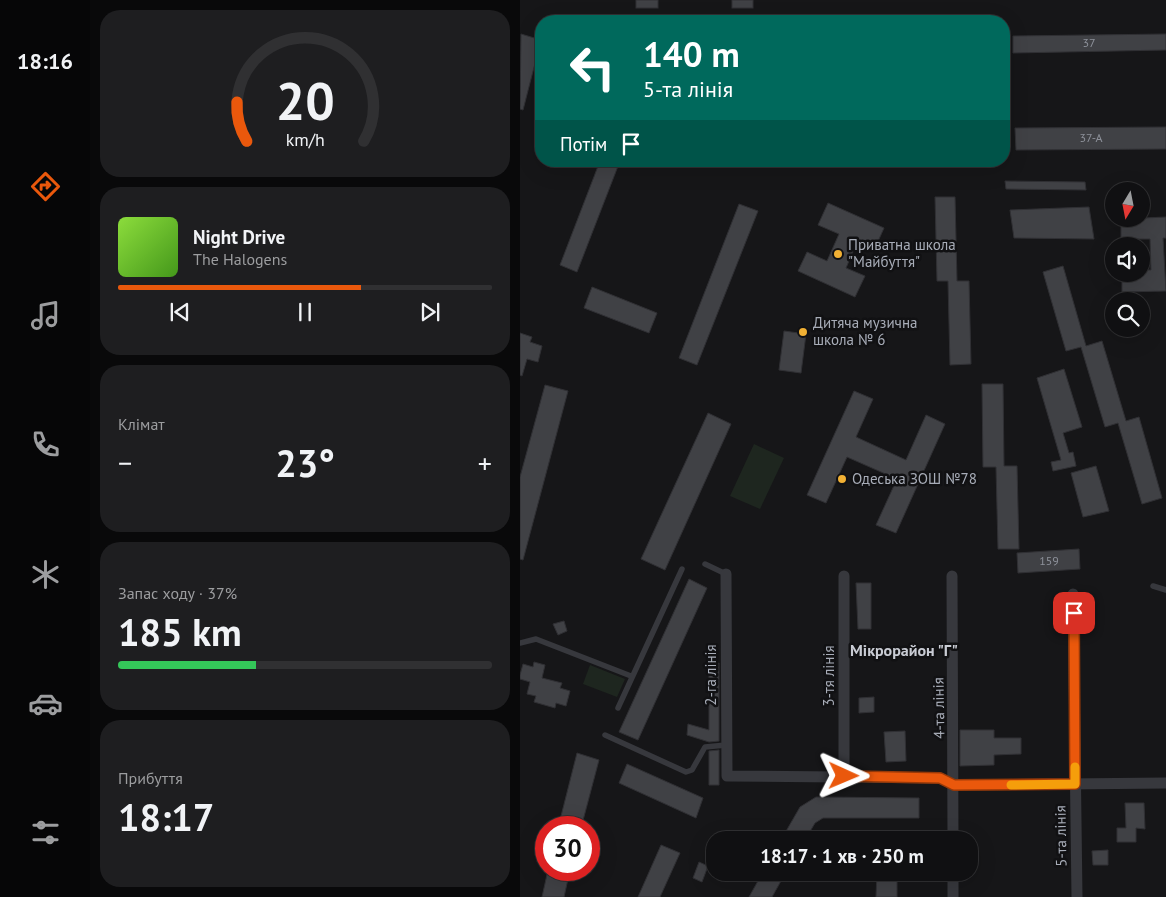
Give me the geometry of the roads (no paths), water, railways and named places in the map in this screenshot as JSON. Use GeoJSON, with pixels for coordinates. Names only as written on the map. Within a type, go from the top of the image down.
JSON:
{"type":"FeatureCollection","features":[{"type":"Feature","properties":{"kind":"street","name":"2-га лінія"},"geometry":{"type":"LineString","coordinates":[[726,574],[727,776],[844,776]]}},
{"type":"Feature","properties":{"kind":"street","name":"3-тя лінія"},"geometry":{"type":"LineString","coordinates":[[844,576],[844,776]]}},
{"type":"Feature","properties":{"kind":"street","name":"4-та лінія"},"geometry":{"type":"LineString","coordinates":[[952,576],[953,831]]}},
{"type":"Feature","properties":{"kind":"street","name":"5-та лінія"},"geometry":{"type":"LineString","coordinates":[[1073,594],[1077,897]]}},
{"type":"Feature","properties":{"kind":"street"},"geometry":{"type":"LineString","coordinates":[[844,776],[940,778],[954,785],[1166,783]]}},
{"type":"Feature","properties":{"kind":"street"},"geometry":{"type":"LineString","coordinates":[[953,881],[953,897]]}},
{"type":"Feature","properties":{"kind":"lane"},"geometry":{"type":"LineString","coordinates":[[705,564],[726,574]]}},
{"type":"Feature","properties":{"kind":"lane"},"geometry":{"type":"LineString","coordinates":[[618,708],[631,676],[682,569]]}},
{"type":"Feature","properties":{"kind":"lane"},"geometry":{"type":"LineString","coordinates":[[1153,586],[1166,590]]}},
{"type":"Feature","properties":{"kind":"lane"},"geometry":{"type":"LineString","coordinates":[[520,643],[536,639],[631,676]]}},
{"type":"Feature","properties":{"kind":"lane"},"geometry":{"type":"LineString","coordinates":[[605,735],[686,772],[692,770],[705,747],[726,744]]}},
{"type":"Feature","properties":{"kind":"place","name":"Приватна школа \"Майбуття\""},"geometry":{"type":"Point","coordinates":[838,254]}},
{"type":"Feature","properties":{"kind":"place","name":"Дитяча музична школа № 6"},"geometry":{"type":"Point","coordinates":[803,332]}},
{"type":"Feature","properties":{"kind":"place","name":"Одеська ЗОШ №78"},"geometry":{"type":"Point","coordinates":[842,479]}},
{"type":"Feature","properties":{"kind":"district","name":"Мікрорайон \"Г\""},"geometry":{"type":"Point","coordinates":[904,650]}}]}
